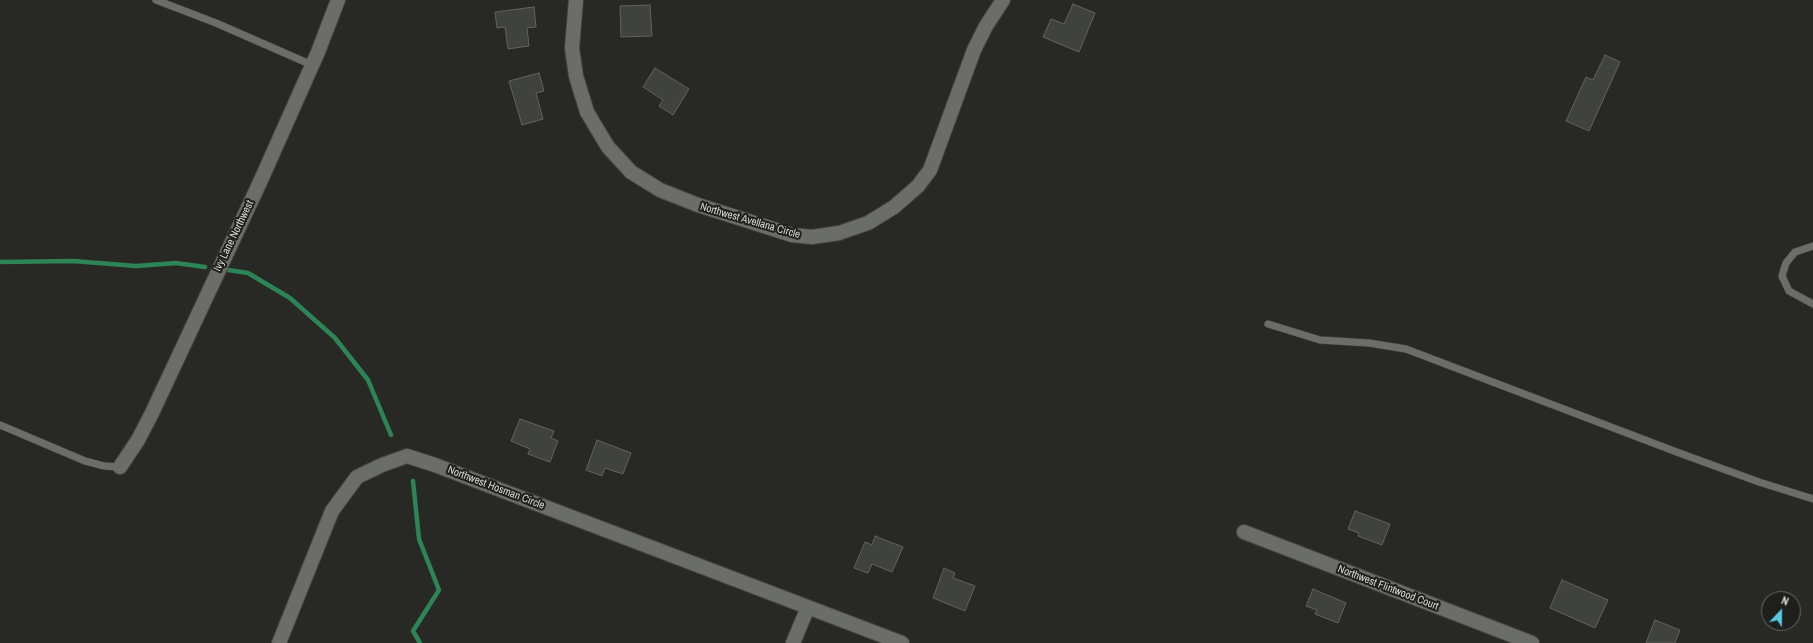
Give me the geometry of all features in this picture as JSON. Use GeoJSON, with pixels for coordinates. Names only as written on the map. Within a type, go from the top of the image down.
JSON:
{"type":"FeatureCollection","features":[{"type":"Feature","properties":{"kind":"street","name":"Ivy Lane Northwest"},"geometry":{"type":"LineString","coordinates":[[120,467],[138,440],[152,413],[261,180],[312,65],[338,0]]}},
{"type":"Feature","properties":{"kind":"street","name":"Northwest Avellana Circle"},"geometry":{"type":"LineString","coordinates":[[576,0],[572,48],[576,76],[587,112],[608,147],[631,172],[660,190],[698,205],[792,235],[812,238],[839,233],[868,223],[894,207],[918,186],[930,170],[974,50],[986,26],[1003,0]]}},
{"type":"Feature","properties":{"kind":"street","name":"Northwest Hosman Circle"},"geometry":{"type":"LineString","coordinates":[[279,643],[305,583],[332,511],[357,477],[382,465],[407,456],[450,470],[902,643]]}},
{"type":"Feature","properties":{"kind":"street","name":"Northwest Flintwood Court"},"geometry":{"type":"LineString","coordinates":[[1244,532],[1532,643]]}},
{"type":"Feature","properties":{"kind":"street"},"geometry":{"type":"LineString","coordinates":[[793,643],[808,607]]}},
{"type":"Feature","properties":{"kind":"lane"},"geometry":{"type":"LineString","coordinates":[[156,0],[216,23],[312,65]]}},
{"type":"Feature","properties":{"kind":"lane"},"geometry":{"type":"LineString","coordinates":[[1813,246],[1795,252],[1786,263],[1782,276],[1789,292],[1813,304]]}},
{"type":"Feature","properties":{"kind":"lane"},"geometry":{"type":"LineString","coordinates":[[1268,324],[1320,340],[1369,342],[1406,349],[1682,454],[1759,482],[1813,499]]}},
{"type":"Feature","properties":{"kind":"lane"},"geometry":{"type":"LineString","coordinates":[[0,425],[85,461],[104,466],[120,467]]}},
{"type":"Feature","properties":{"kind":"building"},"geometry":{"type":"Polygon","coordinates":[[[1073,4],[1095,13],[1079,52],[1043,37],[1051,19],[1064,24],[1073,4]]]}},
{"type":"Feature","properties":{"kind":"building"},"geometry":{"type":"Polygon","coordinates":[[[650,5],[652,36],[621,37],[620,6],[650,5]]]}},
{"type":"Feature","properties":{"kind":"building"},"geometry":{"type":"Polygon","coordinates":[[[534,7],[536,27],[527,28],[529,46],[508,49],[505,27],[497,28],[495,12],[534,7]]]}},
{"type":"Feature","properties":{"kind":"building"},"geometry":{"type":"Polygon","coordinates":[[[1605,55],[1620,62],[1589,131],[1566,121],[1586,77],[1593,80],[1605,55]]]}},
{"type":"Feature","properties":{"kind":"building"},"geometry":{"type":"Polygon","coordinates":[[[655,68],[689,89],[673,115],[659,106],[663,100],[643,87],[655,68]]]}},
{"type":"Feature","properties":{"kind":"building"},"geometry":{"type":"Polygon","coordinates":[[[539,73],[544,91],[536,93],[543,119],[522,125],[509,81],[539,73]]]}},
{"type":"Feature","properties":{"kind":"building"},"geometry":{"type":"Polygon","coordinates":[[[520,419],[554,431],[551,438],[558,441],[550,462],[528,454],[530,449],[511,441],[520,419]]]}},
{"type":"Feature","properties":{"kind":"building"},"geometry":{"type":"Polygon","coordinates":[[[597,440],[631,453],[623,474],[605,468],[602,476],[586,470],[597,440]]]}},
{"type":"Feature","properties":{"kind":"building"},"geometry":{"type":"Polygon","coordinates":[[[1355,511],[1390,524],[1382,545],[1358,536],[1359,533],[1348,529],[1355,511]]]}},
{"type":"Feature","properties":{"kind":"building"},"geometry":{"type":"Polygon","coordinates":[[[875,536],[903,547],[892,572],[872,564],[868,573],[854,568],[865,542],[872,545],[875,536]]]}},
{"type":"Feature","properties":{"kind":"building"},"geometry":{"type":"Polygon","coordinates":[[[944,568],[955,573],[953,578],[975,586],[965,611],[933,598],[944,568]]]}},
{"type":"Feature","properties":{"kind":"building"},"geometry":{"type":"Polygon","coordinates":[[[1562,580],[1608,600],[1595,628],[1550,608],[1562,580]]]}},
{"type":"Feature","properties":{"kind":"building"},"geometry":{"type":"Polygon","coordinates":[[[1313,589],[1346,603],[1338,623],[1315,614],[1317,610],[1306,606],[1313,589]]]}},
{"type":"Feature","properties":{"kind":"building"},"geometry":{"type":"Polygon","coordinates":[[[1655,620],[1680,630],[1675,643],[1646,643],[1655,620]]]}},
{"type":"Feature","properties":{"kind":"waterway"},"geometry":{"type":"LineString","coordinates":[[0,262],[73,261],[136,266],[176,263],[205,267]]}},
{"type":"Feature","properties":{"kind":"waterway"},"geometry":{"type":"LineString","coordinates":[[228,270],[248,273],[290,298],[335,338],[368,380],[391,435]]}},
{"type":"Feature","properties":{"kind":"waterway"},"geometry":{"type":"LineString","coordinates":[[413,481],[419,539],[439,590],[413,631],[420,643]]}}]}
